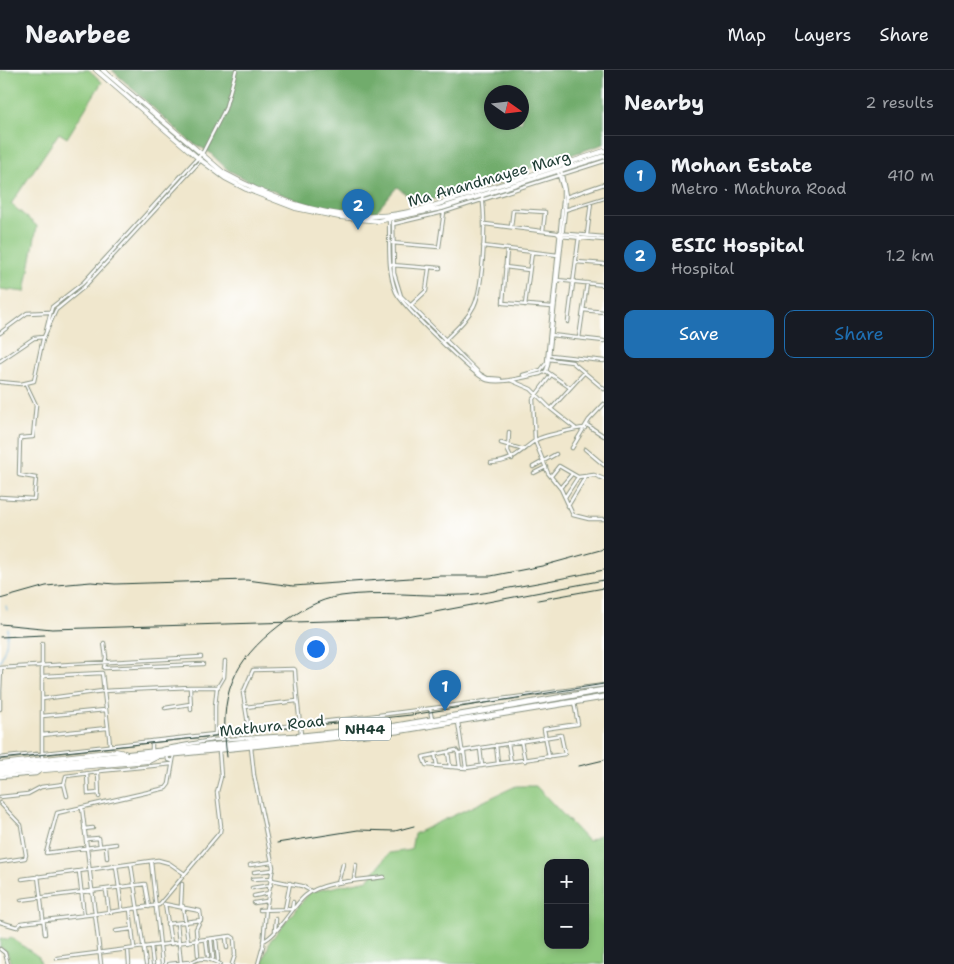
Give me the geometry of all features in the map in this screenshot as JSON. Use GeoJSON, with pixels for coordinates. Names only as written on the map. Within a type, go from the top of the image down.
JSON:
{"type":"FeatureCollection","features":[{"type":"Feature","properties":{"kind":"highway","name":"Mathura Road"},"geometry":{"type":"LineString","coordinates":[[0,766],[364,730],[604,690]]}},
{"type":"Feature","properties":{"kind":"highway","name":"Mathura Road"},"geometry":{"type":"LineString","coordinates":[[0,774],[397,731],[604,697]]}},
{"type":"Feature","properties":{"kind":"main road","name":"Ma Anandmayee Marg"},"geometry":{"type":"LineString","coordinates":[[96,70],[201,156],[246,189],[295,208],[346,218],[391,216],[443,210],[604,156]]}},
{"type":"Feature","properties":{"kind":"main road","name":"Ma Anandmayee Marg"},"geometry":{"type":"LineString","coordinates":[[103,70],[201,156]]}},
{"type":"Feature","properties":{"kind":"main road","name":"Ma Anandmayee Marg"},"geometry":{"type":"LineString","coordinates":[[391,216],[560,171],[604,151]]}},
{"type":"Feature","properties":{"kind":"main road","name":"Mathura Road"},"geometry":{"type":"LineString","coordinates":[[0,766],[42,759],[116,751],[125,753]]}},
{"type":"Feature","properties":{"kind":"main road","name":"Mathura Road"},"geometry":{"type":"LineString","coordinates":[[0,774],[149,761],[159,756]]}},
{"type":"Feature","properties":{"kind":"street"},"geometry":{"type":"LineString","coordinates":[[0,382],[26,384],[35,379],[44,337],[56,310],[84,287],[201,156],[225,109],[236,70]]}},
{"type":"Feature","properties":{"kind":"street"},"geometry":{"type":"LineString","coordinates":[[46,331],[49,312],[56,303],[83,283],[201,156]]}},
{"type":"Feature","properties":{"kind":"street"},"geometry":{"type":"LineString","coordinates":[[560,171],[604,161]]}},
{"type":"Feature","properties":{"kind":"street"},"geometry":{"type":"LineString","coordinates":[[391,216],[392,265],[398,296],[478,375],[492,380],[540,374],[545,370],[548,359],[560,234],[565,210],[566,197],[560,171]]}},
{"type":"Feature","properties":{"kind":"street"},"geometry":{"type":"LineString","coordinates":[[548,359],[550,355],[550,335],[563,192],[560,171]]}},
{"type":"Feature","properties":{"kind":"street"},"geometry":{"type":"LineString","coordinates":[[566,197],[604,184]]}},
{"type":"Feature","properties":{"kind":"street"},"geometry":{"type":"LineString","coordinates":[[444,341],[463,321],[473,307],[477,297],[485,224],[482,198]]}},
{"type":"Feature","properties":{"kind":"street"},"geometry":{"type":"LineString","coordinates":[[565,210],[604,198]]}},
{"type":"Feature","properties":{"kind":"street"},"geometry":{"type":"LineString","coordinates":[[587,235],[591,202]]}},
{"type":"Feature","properties":{"kind":"street"},"geometry":{"type":"LineString","coordinates":[[391,224],[443,210],[439,247],[391,243]]}},
{"type":"Feature","properties":{"kind":"street"},"geometry":{"type":"LineString","coordinates":[[511,227],[513,210],[545,212],[543,231]]}},
{"type":"Feature","properties":{"kind":"street"},"geometry":{"type":"LineString","coordinates":[[485,224],[604,238]]}},
{"type":"Feature","properties":{"kind":"street"},"geometry":{"type":"LineString","coordinates":[[579,236],[587,235],[604,238]]}},
{"type":"Feature","properties":{"kind":"street"},"geometry":{"type":"LineString","coordinates":[[568,322],[579,236]]}},
{"type":"Feature","properties":{"kind":"street"},"geometry":{"type":"LineString","coordinates":[[483,246],[558,255]]}},
{"type":"Feature","properties":{"kind":"street"},"geometry":{"type":"LineString","coordinates":[[507,249],[502,302],[552,307]]}},
{"type":"Feature","properties":{"kind":"street"},"geometry":{"type":"LineString","coordinates":[[525,305],[532,252]]}},
{"type":"Feature","properties":{"kind":"street"},"geometry":{"type":"LineString","coordinates":[[576,262],[604,264]]}},
{"type":"Feature","properties":{"kind":"street"},"geometry":{"type":"LineString","coordinates":[[392,265],[440,268]]}},
{"type":"Feature","properties":{"kind":"street"},"geometry":{"type":"LineString","coordinates":[[392,265],[399,291],[410,306],[444,341]]}},
{"type":"Feature","properties":{"kind":"street"},"geometry":{"type":"LineString","coordinates":[[410,306],[426,291],[428,267]]}},
{"type":"Feature","properties":{"kind":"street"},"geometry":{"type":"LineString","coordinates":[[505,267],[529,270]]}},
{"type":"Feature","properties":{"kind":"street"},"geometry":{"type":"LineString","coordinates":[[556,280],[604,285]]}},
{"type":"Feature","properties":{"kind":"street"},"geometry":{"type":"LineString","coordinates":[[579,338],[587,283]]}},
{"type":"Feature","properties":{"kind":"street"},"geometry":{"type":"LineString","coordinates":[[583,310],[604,312]]}},
{"type":"Feature","properties":{"kind":"street"},"geometry":{"type":"LineString","coordinates":[[0,333],[29,312],[49,312]]}},
{"type":"Feature","properties":{"kind":"street"},"geometry":{"type":"LineString","coordinates":[[550,335],[604,341]]}},
{"type":"Feature","properties":{"kind":"street"},"geometry":{"type":"LineString","coordinates":[[0,361],[34,338],[44,337]]}},
{"type":"Feature","properties":{"kind":"street"},"geometry":{"type":"LineString","coordinates":[[550,355],[604,361]]}},
{"type":"Feature","properties":{"kind":"street"},"geometry":{"type":"LineString","coordinates":[[548,359],[570,361],[604,389]]}},
{"type":"Feature","properties":{"kind":"street"},"geometry":{"type":"LineString","coordinates":[[492,380],[545,370]]}},
{"type":"Feature","properties":{"kind":"street"},"geometry":{"type":"LineString","coordinates":[[545,370],[569,388]]}},
{"type":"Feature","properties":{"kind":"street"},"geometry":{"type":"LineString","coordinates":[[551,409],[584,374]]}},
{"type":"Feature","properties":{"kind":"street"},"geometry":{"type":"LineString","coordinates":[[551,375],[532,399],[535,441],[546,467],[576,517],[604,519]]}},
{"type":"Feature","properties":{"kind":"street"},"geometry":{"type":"LineString","coordinates":[[509,379],[531,388],[551,409],[575,428]]}},
{"type":"Feature","properties":{"kind":"street"},"geometry":{"type":"LineString","coordinates":[[0,498],[34,499],[36,478],[19,475],[20,438],[34,436],[33,420],[36,405],[26,384]]}},
{"type":"Feature","properties":{"kind":"street"},"geometry":{"type":"LineString","coordinates":[[572,448],[586,426],[604,404]]}},
{"type":"Feature","properties":{"kind":"street"},"geometry":{"type":"LineString","coordinates":[[492,463],[512,459],[535,441],[575,428],[586,426],[604,436]]}},
{"type":"Feature","properties":{"kind":"street"},"geometry":{"type":"LineString","coordinates":[[509,432],[510,445],[508,452],[512,459]]}},
{"type":"Feature","properties":{"kind":"street"},"geometry":{"type":"LineString","coordinates":[[501,443],[524,450]]}},
{"type":"Feature","properties":{"kind":"street"},"geometry":{"type":"LineString","coordinates":[[585,449],[604,464]]}},
{"type":"Feature","properties":{"kind":"street"},"geometry":{"type":"LineString","coordinates":[[533,467],[556,454]]}},
{"type":"Feature","properties":{"kind":"street"},"geometry":{"type":"LineString","coordinates":[[551,476],[559,466],[578,477],[594,475],[604,479]]}},
{"type":"Feature","properties":{"kind":"street"},"geometry":{"type":"LineString","coordinates":[[534,473],[546,467]]}},
{"type":"Feature","properties":{"kind":"street"},"geometry":{"type":"LineString","coordinates":[[560,488],[572,474]]}},
{"type":"Feature","properties":{"kind":"street"},"geometry":{"type":"LineString","coordinates":[[568,506],[586,476]]}},
{"type":"Feature","properties":{"kind":"street"},"geometry":{"type":"LineString","coordinates":[[565,497],[578,477]]}},
{"type":"Feature","properties":{"kind":"street"},"geometry":{"type":"LineString","coordinates":[[104,643],[106,662],[101,673],[110,746]]}},
{"type":"Feature","properties":{"kind":"street"},"geometry":{"type":"LineString","coordinates":[[42,644],[42,759]]}},
{"type":"Feature","properties":{"kind":"street"},"geometry":{"type":"LineString","coordinates":[[0,709],[0,668],[202,657]]}},
{"type":"Feature","properties":{"kind":"street"},"geometry":{"type":"LineString","coordinates":[[0,758],[216,734],[215,706],[218,688],[224,676],[224,661]]}},
{"type":"Feature","properties":{"kind":"street"},"geometry":{"type":"LineString","coordinates":[[104,668],[202,664]]}},
{"type":"Feature","properties":{"kind":"street"},"geometry":{"type":"LineString","coordinates":[[301,736],[300,725],[297,701],[294,669],[254,670],[243,691],[249,730],[300,725],[430,709],[604,685]]}},
{"type":"Feature","properties":{"kind":"street"},"geometry":{"type":"LineString","coordinates":[[42,676],[101,673]]}},
{"type":"Feature","properties":{"kind":"street"},"geometry":{"type":"LineString","coordinates":[[42,699],[103,691],[190,687],[218,688]]}},
{"type":"Feature","properties":{"kind":"street"},"geometry":{"type":"LineString","coordinates":[[190,687],[191,710]]}},
{"type":"Feature","properties":{"kind":"street"},"geometry":{"type":"LineString","coordinates":[[245,707],[297,701]]}},
{"type":"Feature","properties":{"kind":"street"},"geometry":{"type":"LineString","coordinates":[[548,757],[544,729],[578,724],[574,702]]}},
{"type":"Feature","properties":{"kind":"street"},"geometry":{"type":"LineString","coordinates":[[165,708],[190,704]]}},
{"type":"Feature","properties":{"kind":"street"},"geometry":{"type":"LineString","coordinates":[[430,709],[432,720]]}},
{"type":"Feature","properties":{"kind":"street"},"geometry":{"type":"LineString","coordinates":[[41,716],[105,710]]}},
{"type":"Feature","properties":{"kind":"street"},"geometry":{"type":"LineString","coordinates":[[458,721],[466,768]]}},
{"type":"Feature","properties":{"kind":"street"},"geometry":{"type":"LineString","coordinates":[[363,722],[364,730]]}},
{"type":"Feature","properties":{"kind":"street"},"geometry":{"type":"LineString","coordinates":[[42,735],[108,728]]}},
{"type":"Feature","properties":{"kind":"street"},"geometry":{"type":"LineString","coordinates":[[561,735],[565,754],[466,768],[426,765],[423,757],[457,750],[458,753],[496,745],[546,738],[561,735]]}},
{"type":"Feature","properties":{"kind":"street"},"geometry":{"type":"LineString","coordinates":[[152,741],[152,750]]}},
{"type":"Feature","properties":{"kind":"street"},"geometry":{"type":"LineString","coordinates":[[521,741],[525,761]]}},
{"type":"Feature","properties":{"kind":"street"},"geometry":{"type":"LineString","coordinates":[[508,743],[511,762]]}},
{"type":"Feature","properties":{"kind":"street"},"geometry":{"type":"LineString","coordinates":[[496,745],[498,764]]}},
{"type":"Feature","properties":{"kind":"street"},"geometry":{"type":"LineString","coordinates":[[251,747],[254,775],[272,862],[272,879],[267,900],[263,942],[258,964]]}},
{"type":"Feature","properties":{"kind":"street"},"geometry":{"type":"LineString","coordinates":[[480,748],[482,766]]}},
{"type":"Feature","properties":{"kind":"street"},"geometry":{"type":"LineString","coordinates":[[171,944],[164,904],[220,830],[217,793],[221,776],[219,750]]}},
{"type":"Feature","properties":{"kind":"street"},"geometry":{"type":"LineString","coordinates":[[448,752],[450,767]]}},
{"type":"Feature","properties":{"kind":"street"},"geometry":{"type":"LineString","coordinates":[[458,753],[460,768]]}},
{"type":"Feature","properties":{"kind":"street"},"geometry":{"type":"LineString","coordinates":[[435,754],[437,766]]}},
{"type":"Feature","properties":{"kind":"street"},"geometry":{"type":"LineString","coordinates":[[116,844],[46,853],[57,813],[166,788],[169,784],[173,763],[170,755]]}},
{"type":"Feature","properties":{"kind":"street"},"geometry":{"type":"LineString","coordinates":[[170,755],[168,760],[173,763]]}},
{"type":"Feature","properties":{"kind":"street"},"geometry":{"type":"LineString","coordinates":[[100,771],[173,763]]}},
{"type":"Feature","properties":{"kind":"street"},"geometry":{"type":"LineString","coordinates":[[66,796],[64,784],[66,776],[87,773],[98,772],[99,795],[88,794],[87,773]]}},
{"type":"Feature","properties":{"kind":"street"},"geometry":{"type":"LineString","coordinates":[[0,797],[28,794],[41,787],[64,784]]}},
{"type":"Feature","properties":{"kind":"street"},"geometry":{"type":"LineString","coordinates":[[0,803],[21,825],[26,855],[25,858],[0,862]]}},
{"type":"Feature","properties":{"kind":"street"},"geometry":{"type":"LineString","coordinates":[[82,808],[101,964]]}},
{"type":"Feature","properties":{"kind":"street"},"geometry":{"type":"LineString","coordinates":[[84,829],[93,828]]}},
{"type":"Feature","properties":{"kind":"street"},"geometry":{"type":"LineString","coordinates":[[85,839],[98,838],[100,846]]}},
{"type":"Feature","properties":{"kind":"street"},"geometry":{"type":"LineString","coordinates":[[106,845],[107,858]]}},
{"type":"Feature","properties":{"kind":"street"},"geometry":{"type":"LineString","coordinates":[[22,879],[151,862],[169,862],[185,874]]}},
{"type":"Feature","properties":{"kind":"street"},"geometry":{"type":"LineString","coordinates":[[151,862],[162,964]]}},
{"type":"Feature","properties":{"kind":"street"},"geometry":{"type":"LineString","coordinates":[[250,864],[272,862]]}},
{"type":"Feature","properties":{"kind":"street"},"geometry":{"type":"LineString","coordinates":[[131,864],[146,964]]}},
{"type":"Feature","properties":{"kind":"street"},"geometry":{"type":"LineString","coordinates":[[338,883],[343,864]]}},
{"type":"Feature","properties":{"kind":"street"},"geometry":{"type":"LineString","coordinates":[[354,881],[356,864]]}},
{"type":"Feature","properties":{"kind":"street"},"geometry":{"type":"LineString","coordinates":[[116,866],[122,910]]}},
{"type":"Feature","properties":{"kind":"street"},"geometry":{"type":"LineString","coordinates":[[254,872],[272,870]]}},
{"type":"Feature","properties":{"kind":"street"},"geometry":{"type":"LineString","coordinates":[[79,871],[84,915]]}},
{"type":"Feature","properties":{"kind":"street"},"geometry":{"type":"LineString","coordinates":[[38,876],[45,934]]}},
{"type":"Feature","properties":{"kind":"street"},"geometry":{"type":"LineString","coordinates":[[263,942],[268,940],[292,909],[311,892],[338,883],[384,877]]}},
{"type":"Feature","properties":{"kind":"street"},"geometry":{"type":"LineString","coordinates":[[252,879],[272,879],[305,887],[311,892]]}},
{"type":"Feature","properties":{"kind":"street"},"geometry":{"type":"LineString","coordinates":[[285,909],[290,883]]}},
{"type":"Feature","properties":{"kind":"street"},"geometry":{"type":"LineString","coordinates":[[182,884],[182,906],[188,942]]}},
{"type":"Feature","properties":{"kind":"street"},"geometry":{"type":"LineString","coordinates":[[21,900],[146,885],[149,907]]}},
{"type":"Feature","properties":{"kind":"street"},"geometry":{"type":"LineString","coordinates":[[252,888],[271,886]]}},
{"type":"Feature","properties":{"kind":"street"},"geometry":{"type":"LineString","coordinates":[[106,890],[109,912]]}},
{"type":"Feature","properties":{"kind":"street"},"geometry":{"type":"LineString","coordinates":[[254,896],[269,893]]}},
{"type":"Feature","properties":{"kind":"street"},"geometry":{"type":"LineString","coordinates":[[254,903],[267,900]]}},
{"type":"Feature","properties":{"kind":"street"},"geometry":{"type":"LineString","coordinates":[[292,909],[293,902]]}},
{"type":"Feature","properties":{"kind":"street"},"geometry":{"type":"LineString","coordinates":[[0,922],[17,927],[21,922],[137,909],[164,904],[182,906],[200,911],[196,940],[198,956]]}},
{"type":"Feature","properties":{"kind":"street"},"geometry":{"type":"LineString","coordinates":[[130,909],[134,948]]}},
{"type":"Feature","properties":{"kind":"street"},"geometry":{"type":"LineString","coordinates":[[260,910],[292,909]]}},
{"type":"Feature","properties":{"kind":"street"},"geometry":{"type":"LineString","coordinates":[[275,931],[276,918]]}},
{"type":"Feature","properties":{"kind":"street"},"geometry":{"type":"LineString","coordinates":[[167,924],[200,920]]}},
{"type":"Feature","properties":{"kind":"street"},"geometry":{"type":"LineString","coordinates":[[177,923],[181,963]]}},
{"type":"Feature","properties":{"kind":"street"},"geometry":{"type":"LineString","coordinates":[[116,931],[132,929]]}},
{"type":"Feature","properties":{"kind":"street"},"geometry":{"type":"LineString","coordinates":[[57,958],[226,937],[234,938],[235,956],[232,964]]}},
{"type":"Feature","properties":{"kind":"street"},"geometry":{"type":"LineString","coordinates":[[226,937],[227,948]]}},
{"type":"Feature","properties":{"kind":"street"},"geometry":{"type":"LineString","coordinates":[[216,938],[218,960]]}},
{"type":"Feature","properties":{"kind":"street"},"geometry":{"type":"LineString","coordinates":[[206,939],[208,956]]}},
{"type":"Feature","properties":{"kind":"street"},"geometry":{"type":"LineString","coordinates":[[211,939],[213,958]]}},
{"type":"Feature","properties":{"kind":"street"},"geometry":{"type":"LineString","coordinates":[[151,946],[153,964]]}},
{"type":"Feature","properties":{"kind":"street"},"geometry":{"type":"LineString","coordinates":[[0,949],[6,953],[8,964]]}},
{"type":"Feature","properties":{"kind":"street"},"geometry":{"type":"LineString","coordinates":[[128,949],[129,964]]}},
{"type":"Feature","properties":{"kind":"street"},"geometry":{"type":"LineString","coordinates":[[169,964],[189,963],[204,958],[220,964]]}},
{"type":"Feature","properties":{"kind":"green space"},"geometry":{"type":"Polygon","coordinates":[[[0,70],[89,70],[102,82],[67,138],[59,133],[11,204],[37,226],[25,292],[0,289],[0,70]]]}},
{"type":"Feature","properties":{"kind":"green space"},"geometry":{"type":"Polygon","coordinates":[[[112,70],[604,70],[604,144],[528,169],[519,176],[487,187],[482,184],[478,185],[475,191],[456,197],[453,193],[428,201],[421,199],[414,201],[397,187],[375,213],[344,212],[304,203],[255,184],[228,170],[209,152],[188,140],[112,70]]]}},
{"type":"Feature","properties":{"kind":"green space"},"geometry":{"type":"Polygon","coordinates":[[[516,786],[536,786],[588,841],[604,833],[604,964],[262,964],[270,941],[310,892],[368,880],[389,853],[411,850],[414,834],[516,786]]]}},
{"type":"Feature","properties":{"kind":"green space"},"geometry":{"type":"Polygon","coordinates":[[[10,937],[39,957],[41,964],[11,964],[7,952],[0,947],[0,939],[8,940],[10,937]]]}},
{"type":"Feature","properties":{"kind":"waterway"},"geometry":{"type":"LineString","coordinates":[[0,536],[0,544]]}},
{"type":"Feature","properties":{"kind":"waterway"},"geometry":{"type":"LineString","coordinates":[[6,606],[7,610]]}},
{"type":"Feature","properties":{"kind":"waterway"},"geometry":{"type":"LineString","coordinates":[[0,662],[6,645],[8,628]]}},
{"type":"Feature","properties":{"kind":"railway"},"geometry":{"type":"LineString","coordinates":[[0,599],[46,586],[91,582],[115,584],[247,580],[293,586],[440,576],[491,576],[542,566],[604,549]]}},
{"type":"Feature","properties":{"kind":"railway"},"geometry":{"type":"LineString","coordinates":[[227,757],[225,735],[227,698],[232,682],[240,667],[263,639],[294,615],[309,607],[324,600],[356,594],[475,594],[604,570]]}},
{"type":"Feature","properties":{"kind":"railway"},"geometry":{"type":"LineString","coordinates":[[0,624],[52,629],[398,619],[604,580]]}},
{"type":"Feature","properties":{"kind":"railway"},"geometry":{"type":"LineString","coordinates":[[538,600],[604,588]]}},
{"type":"Feature","properties":{"kind":"railway"},"geometry":{"type":"LineString","coordinates":[[0,637],[45,635]]}},
{"type":"Feature","properties":{"kind":"railway"},"geometry":{"type":"LineString","coordinates":[[0,759],[411,715],[604,684]]}},
{"type":"Feature","properties":{"kind":"railway"},"geometry":{"type":"LineString","coordinates":[[579,766],[604,760]]}},
{"type":"Feature","properties":{"kind":"railway"},"geometry":{"type":"LineString","coordinates":[[277,843],[358,830],[395,831],[414,826]]}},
{"type":"Feature","properties":{"kind":"place","name":"ESIC Hospital"},"geometry":{"type":"Point","coordinates":[358,230]}},
{"type":"Feature","properties":{"kind":"place","name":"Mohan Estate"},"geometry":{"type":"Point","coordinates":[445,711]}}]}
